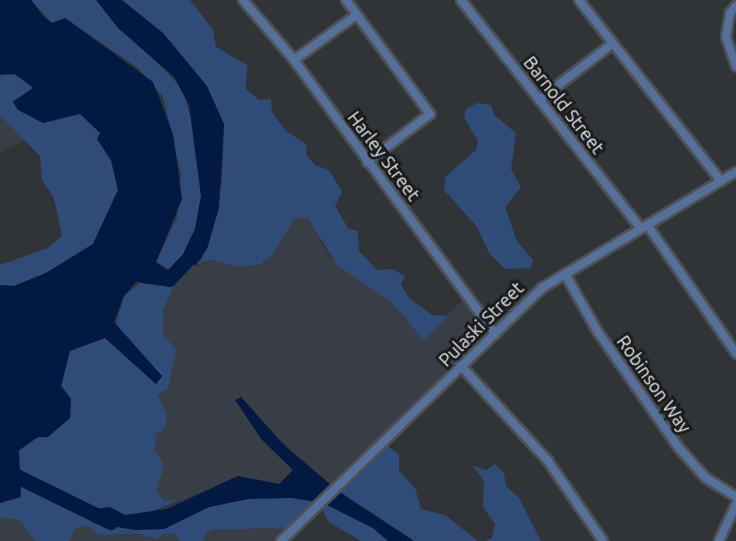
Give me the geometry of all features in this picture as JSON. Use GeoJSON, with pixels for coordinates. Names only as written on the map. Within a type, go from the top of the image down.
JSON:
{"type":"FeatureCollection","features":[{"type":"Feature","properties":{"kind":"street","name":"Harley Street"},"geometry":{"type":"LineString","coordinates":[[243,0],[294,60],[495,334]]}},
{"type":"Feature","properties":{"kind":"street"},"geometry":{"type":"LineString","coordinates":[[346,0],[355,16],[430,114],[367,162]]}},
{"type":"Feature","properties":{"kind":"street","name":"Barnold Street"},"geometry":{"type":"LineString","coordinates":[[460,0],[644,227],[736,353]]}},
{"type":"Feature","properties":{"kind":"street"},"geometry":{"type":"LineString","coordinates":[[579,0],[612,45],[721,181]]}},
{"type":"Feature","properties":{"kind":"street"},"geometry":{"type":"LineString","coordinates":[[732,0],[736,5],[730,13],[726,37],[736,66]]}},
{"type":"Feature","properties":{"kind":"street"},"geometry":{"type":"LineString","coordinates":[[294,60],[355,16]]}},
{"type":"Feature","properties":{"kind":"street"},"geometry":{"type":"LineString","coordinates":[[540,100],[612,45]]}},
{"type":"Feature","properties":{"kind":"street","name":"Pulaski Street"},"geometry":{"type":"LineString","coordinates":[[281,541],[542,288],[736,172]]}},
{"type":"Feature","properties":{"kind":"street","name":"Robinson Way"},"geometry":{"type":"LineString","coordinates":[[565,274],[598,332],[679,448],[706,478],[736,496]]}},
{"type":"Feature","properties":{"kind":"street"},"geometry":{"type":"LineString","coordinates":[[461,366],[548,461],[603,541]]}},
{"type":"Feature","properties":{"kind":"street"},"geometry":{"type":"LineString","coordinates":[[719,541],[736,505]]}},
{"type":"Feature","properties":{"kind":"shaded area"},"geometry":{"type":"Polygon","coordinates":[[[0,0],[31,0],[44,17],[52,23],[65,18],[153,82],[173,134],[182,199],[156,262],[175,276],[137,281],[124,296],[114,322],[162,376],[156,384],[105,338],[70,351],[61,386],[71,399],[70,418],[48,437],[38,437],[19,450],[21,497],[0,503],[0,285],[14,286],[46,273],[93,244],[118,190],[111,160],[97,139],[100,133],[80,114],[43,123],[18,110],[13,102],[33,88],[15,74],[0,75],[0,0]]]}},
{"type":"Feature","properties":{"kind":"shaded area"},"geometry":{"type":"Polygon","coordinates":[[[31,0],[96,0],[182,88],[196,135],[201,196],[195,229],[184,252],[195,266],[188,270],[181,260],[169,269],[156,262],[177,217],[181,174],[163,97],[138,68],[65,18],[52,23],[31,0]]]}},
{"type":"Feature","properties":{"kind":"shaded area"},"geometry":{"type":"Polygon","coordinates":[[[96,0],[122,0],[164,34],[207,86],[224,124],[219,208],[207,249],[195,266],[184,252],[195,229],[201,196],[189,105],[174,77],[118,28],[96,0]]]}},
{"type":"Feature","properties":{"kind":"shaded area"},"geometry":{"type":"Polygon","coordinates":[[[122,0],[190,0],[213,30],[216,47],[247,65],[246,89],[259,100],[271,99],[272,112],[286,131],[306,144],[307,156],[315,165],[329,170],[342,192],[335,206],[348,228],[358,231],[359,251],[377,270],[392,269],[405,276],[401,285],[409,298],[432,315],[448,316],[424,340],[391,302],[338,266],[308,219],[295,217],[273,255],[261,264],[239,267],[211,260],[196,265],[202,259],[222,182],[224,124],[164,34],[122,0]]]}},
{"type":"Feature","properties":{"kind":"shaded area"},"geometry":{"type":"Polygon","coordinates":[[[4,72],[26,79],[34,88],[13,101],[53,122],[61,115],[80,114],[101,133],[97,139],[111,160],[118,190],[93,244],[46,273],[14,286],[0,285],[0,265],[48,248],[62,236],[54,198],[42,180],[40,156],[0,115],[0,75],[4,72]]]}},
{"type":"Feature","properties":{"kind":"shaded area"},"geometry":{"type":"Polygon","coordinates":[[[477,103],[491,105],[494,115],[516,133],[511,169],[521,187],[505,207],[517,241],[533,260],[531,268],[505,269],[489,253],[477,227],[444,190],[445,177],[476,150],[478,141],[464,118],[466,109],[477,103]]]}},
{"type":"Feature","properties":{"kind":"shaded area"},"geometry":{"type":"Polygon","coordinates":[[[0,115],[27,139],[0,153],[0,115]]]}},
{"type":"Feature","properties":{"kind":"shaded area"},"geometry":{"type":"Polygon","coordinates":[[[295,216],[308,219],[330,257],[391,302],[424,339],[467,296],[494,334],[338,491],[270,431],[250,421],[293,470],[279,484],[238,476],[181,501],[164,501],[156,489],[155,450],[156,434],[161,428],[158,400],[162,391],[163,312],[175,282],[168,268],[177,259],[189,270],[211,260],[261,264],[273,255],[295,216]]]}},
{"type":"Feature","properties":{"kind":"shaded area"},"geometry":{"type":"Polygon","coordinates":[[[147,277],[173,278],[175,282],[163,312],[163,335],[176,350],[168,389],[158,394],[167,416],[165,428],[156,434],[155,450],[164,466],[156,490],[164,501],[180,500],[145,514],[125,515],[110,507],[94,523],[135,530],[164,529],[209,507],[248,499],[292,498],[323,503],[373,528],[388,541],[361,541],[329,522],[320,505],[297,527],[216,530],[207,532],[203,541],[180,541],[175,534],[162,534],[157,539],[139,534],[99,535],[86,525],[75,529],[69,541],[36,541],[19,520],[0,517],[0,503],[12,496],[18,498],[19,451],[38,437],[44,438],[71,399],[61,386],[69,351],[105,338],[156,384],[162,376],[115,327],[124,296],[147,277]]]}},
{"type":"Feature","properties":{"kind":"shaded area"},"geometry":{"type":"Polygon","coordinates":[[[241,397],[285,446],[338,491],[414,541],[388,541],[373,528],[323,503],[292,498],[248,499],[209,507],[164,529],[135,530],[94,523],[88,518],[95,509],[110,507],[125,515],[167,509],[238,476],[279,484],[293,470],[262,440],[235,400],[241,397]]]}},
{"type":"Feature","properties":{"kind":"shaded area"},"geometry":{"type":"Polygon","coordinates":[[[385,443],[399,455],[399,471],[415,488],[421,509],[445,515],[478,541],[414,541],[338,491],[385,443]]]}},
{"type":"Feature","properties":{"kind":"shaded area"},"geometry":{"type":"Polygon","coordinates":[[[495,464],[504,473],[506,486],[519,498],[541,541],[485,541],[492,538],[495,524],[483,507],[484,481],[472,465],[486,470],[495,464]]]}},
{"type":"Feature","properties":{"kind":"shaded area"},"geometry":{"type":"Polygon","coordinates":[[[0,517],[19,519],[36,541],[0,541],[0,517]]]}},
{"type":"Feature","properties":{"kind":"shaded area"},"geometry":{"type":"Polygon","coordinates":[[[86,525],[99,535],[175,534],[180,541],[69,541],[75,529],[86,525]]]}},
{"type":"Feature","properties":{"kind":"shaded area"},"geometry":{"type":"Polygon","coordinates":[[[283,525],[297,527],[282,541],[203,541],[207,532],[283,525]]]}},
{"type":"Feature","properties":{"kind":"waterway"},"geometry":{"type":"LineString","coordinates":[[142,275],[169,279],[195,251],[197,241]]}},
{"type":"Feature","properties":{"kind":"waterway"},"geometry":{"type":"LineString","coordinates":[[0,468],[110,522]]}}]}
